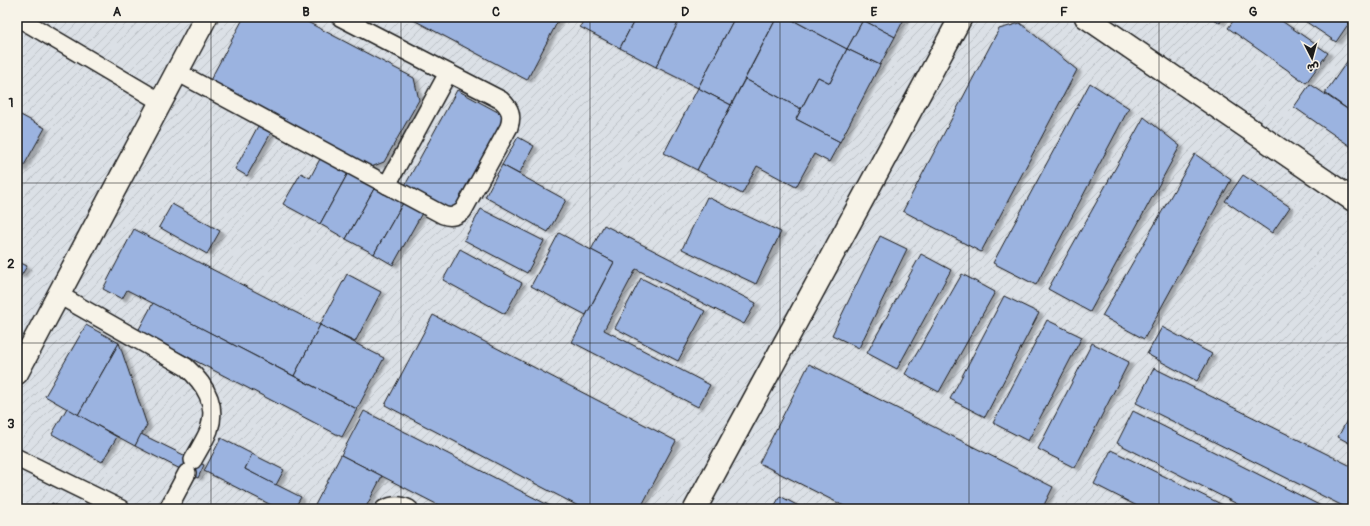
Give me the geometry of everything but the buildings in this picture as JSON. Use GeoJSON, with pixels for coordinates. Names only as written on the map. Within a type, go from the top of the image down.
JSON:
{"type":"FeatureCollection","features":[{"type":"Feature","properties":{"kind":"street"},"geometry":{"type":"LineString","coordinates":[[17,373],[206,17]]}},
{"type":"Feature","properties":{"kind":"street"},"geometry":{"type":"LineString","coordinates":[[695,509],[961,17]]}},
{"type":"Feature","properties":{"kind":"street"},"geometry":{"type":"LineString","coordinates":[[1086,17],[1353,200]]}},
{"type":"Feature","properties":{"kind":"lane"},"geometry":{"type":"LineString","coordinates":[[17,17],[161,102]]}},
{"type":"Feature","properties":{"kind":"lane"},"geometry":{"type":"LineString","coordinates":[[177,72],[443,215],[453,217],[458,215],[463,211],[509,127],[512,119],[511,112],[507,105],[501,100],[340,17]]}},
{"type":"Feature","properties":{"kind":"lane"},"geometry":{"type":"LineString","coordinates":[[387,185],[448,73]]}},
{"type":"Feature","properties":{"kind":"lane"},"geometry":{"type":"LineString","coordinates":[[58,295],[186,367],[206,388],[211,402],[212,416],[209,430],[168,509]]}},
{"type":"Feature","properties":{"kind":"lane"},"geometry":{"type":"LineString","coordinates":[[17,458],[121,509]]}},
{"type":"Feature","properties":{"kind":"lane"},"geometry":{"type":"LineString","coordinates":[[384,509],[390,506],[398,506],[409,509]]}},
{"type":"Feature","properties":{"kind":"shaded area"},"geometry":{"type":"Polygon","coordinates":[[[17,17],[1353,17],[1353,509],[17,509],[17,17]]]}}]}
